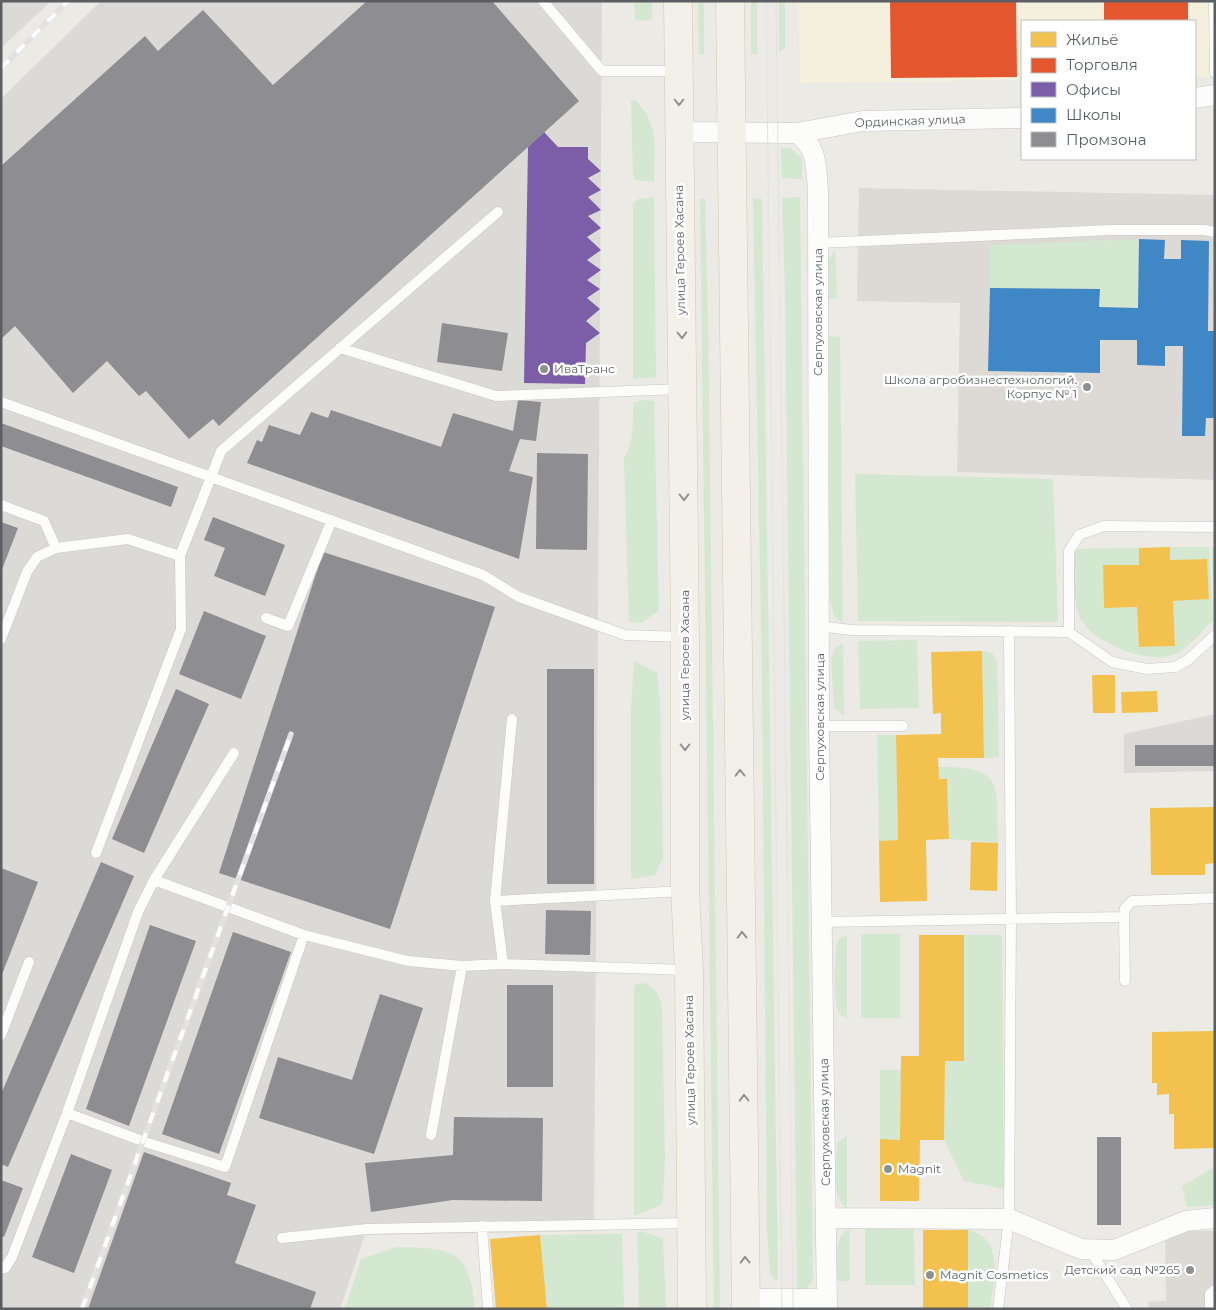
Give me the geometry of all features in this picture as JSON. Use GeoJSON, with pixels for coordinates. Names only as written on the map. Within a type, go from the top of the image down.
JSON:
{"type":"FeatureCollection","features":[{"type":"Feature","properties":{"kind":"main road","name":"улица Героев Хасана"},"geometry":{"type":"LineString","coordinates":[[678,1],[685,637],[685,890],[689,970],[692,1309]]}},
{"type":"Feature","properties":{"kind":"main road"},"geometry":{"type":"LineString","coordinates":[[730,1],[746,1304]]}},
{"type":"Feature","properties":{"kind":"street"},"geometry":{"type":"LineString","coordinates":[[1196,98],[1215,95]]}},
{"type":"Feature","properties":{"kind":"street","name":"Ординская улица"},"geometry":{"type":"LineString","coordinates":[[679,132],[797,133],[863,121],[1021,118]]}},
{"type":"Feature","properties":{"kind":"street","name":"Серпуховская улица"},"geometry":{"type":"LineString","coordinates":[[797,133],[809,142],[815,158],[818,191],[819,726],[827,1304]]}},
{"type":"Feature","properties":{"kind":"street"},"geometry":{"type":"LineString","coordinates":[[826,1218],[1009,1219],[1081,1250],[1114,1250],[1186,1222],[1215,1218]]}},
{"type":"Feature","properties":{"kind":"street"},"geometry":{"type":"LineString","coordinates":[[746,1304],[827,1304]]}},
{"type":"Feature","properties":{"kind":"lane"},"geometry":{"type":"LineString","coordinates":[[543,1],[602,71],[679,71]]}},
{"type":"Feature","properties":{"kind":"lane"},"geometry":{"type":"LineString","coordinates":[[1214,1],[1215,74]]}},
{"type":"Feature","properties":{"kind":"lane"},"geometry":{"type":"LineString","coordinates":[[96,853],[181,629],[180,556],[221,450],[498,212]]}},
{"type":"Feature","properties":{"kind":"lane"},"geometry":{"type":"LineString","coordinates":[[818,243],[1111,230],[1204,230],[1215,232]]}},
{"type":"Feature","properties":{"kind":"lane"},"geometry":{"type":"LineString","coordinates":[[340,348],[496,396],[683,389]]}},
{"type":"Feature","properties":{"kind":"lane"},"geometry":{"type":"LineString","coordinates":[[1,402],[483,575],[519,597],[625,635],[685,637]]}},
{"type":"Feature","properties":{"kind":"lane"},"geometry":{"type":"LineString","coordinates":[[1,505],[44,521],[56,548]]}},
{"type":"Feature","properties":{"kind":"lane"},"geometry":{"type":"LineString","coordinates":[[266,618],[288,626],[332,520]]}},
{"type":"Feature","properties":{"kind":"lane"},"geometry":{"type":"LineString","coordinates":[[1069,632],[1069,551],[1079,534],[1104,526],[1215,527]]}},
{"type":"Feature","properties":{"kind":"lane"},"geometry":{"type":"LineString","coordinates":[[1,639],[4,624],[27,572],[37,557],[56,548],[128,539],[180,556]]}},
{"type":"Feature","properties":{"kind":"lane"},"geometry":{"type":"LineString","coordinates":[[819,626],[850,630],[1069,632],[1112,662],[1147,669],[1176,667],[1188,660],[1215,635]]}},
{"type":"Feature","properties":{"kind":"lane"},"geometry":{"type":"LineString","coordinates":[[998,1309],[1009,1219],[1011,919],[1009,631]]}},
{"type":"Feature","properties":{"kind":"lane"},"geometry":{"type":"LineString","coordinates":[[503,964],[495,901],[512,719]]}},
{"type":"Feature","properties":{"kind":"lane"},"geometry":{"type":"LineString","coordinates":[[819,726],[903,726]]}},
{"type":"Feature","properties":{"kind":"lane"},"geometry":{"type":"LineString","coordinates":[[1,1269],[5,1268],[12,1257],[67,1113],[138,912],[154,880],[234,753]]}},
{"type":"Feature","properties":{"kind":"lane"},"geometry":{"type":"LineString","coordinates":[[154,880],[304,935],[408,961],[462,966],[503,964],[689,970]]}},
{"type":"Feature","properties":{"kind":"lane"},"geometry":{"type":"LineString","coordinates":[[495,901],[685,890]]}},
{"type":"Feature","properties":{"kind":"lane"},"geometry":{"type":"LineString","coordinates":[[1125,981],[1124,917],[1126,908],[1132,901],[1215,898]]}},
{"type":"Feature","properties":{"kind":"lane"},"geometry":{"type":"LineString","coordinates":[[822,922],[1124,917]]}},
{"type":"Feature","properties":{"kind":"lane"},"geometry":{"type":"LineString","coordinates":[[67,1113],[145,1142],[225,1167],[304,935]]}},
{"type":"Feature","properties":{"kind":"lane"},"geometry":{"type":"LineString","coordinates":[[1,1035],[29,962]]}},
{"type":"Feature","properties":{"kind":"lane"},"geometry":{"type":"LineString","coordinates":[[432,1135],[462,966]]}},
{"type":"Feature","properties":{"kind":"lane"},"geometry":{"type":"LineString","coordinates":[[282,1238],[367,1229],[691,1223]]}},
{"type":"Feature","properties":{"kind":"lane"},"geometry":{"type":"LineString","coordinates":[[482,1226],[488,1309]]}},
{"type":"Feature","properties":{"kind":"lane"},"geometry":{"type":"LineString","coordinates":[[1090,1250],[1127,1309]]}},
{"type":"Feature","properties":{"kind":"lane"},"geometry":{"type":"LineString","coordinates":[[1210,1309],[1210,1294],[1215,1290]]}},
{"type":"Feature","properties":{"kind":"shaded area"},"geometry":{"type":"Polygon","coordinates":[[[1,1],[51,1],[1,48],[1,1]]]}},
{"type":"Feature","properties":{"kind":"shaded area"},"geometry":{"type":"Polygon","coordinates":[[[101,1],[602,1],[594,1231],[365,1235],[340,1309],[1,1309],[1,99],[101,1]]]}},
{"type":"Feature","properties":{"kind":"shaded area"},"geometry":{"type":"Polygon","coordinates":[[[799,1],[1215,1],[1215,77],[1196,77],[1196,20],[1021,20],[1021,80],[800,83],[799,1]]]}},
{"type":"Feature","properties":{"kind":"shaded area","name":"Школа агробизнестехнологий. Корпус № 1"},"geometry":{"type":"Polygon","coordinates":[[[859,188],[1215,195],[1215,480],[957,472],[960,303],[857,301],[859,188]]]}},
{"type":"Feature","properties":{"kind":"shaded area"},"geometry":{"type":"Polygon","coordinates":[[[1215,714],[1215,771],[1124,773],[1124,734],[1215,714]]]}},
{"type":"Feature","properties":{"kind":"shaded area","name":"Детский сад №265"},"geometry":{"type":"Polygon","coordinates":[[[1176,1231],[1215,1231],[1215,1309],[1149,1309],[1148,1302],[1166,1301],[1165,1238],[1176,1231]]]}},
{"type":"Feature","properties":{"kind":"green space"},"geometry":{"type":"Polygon","coordinates":[[[634,1],[652,1],[652,18],[647,21],[635,19],[634,1]]]}},
{"type":"Feature","properties":{"kind":"green space"},"geometry":{"type":"Polygon","coordinates":[[[698,1],[704,1],[704,54],[699,54],[698,1]]]}},
{"type":"Feature","properties":{"kind":"green space"},"geometry":{"type":"Polygon","coordinates":[[[751,1],[757,1],[757,54],[751,54],[751,1]]]}},
{"type":"Feature","properties":{"kind":"green space"},"geometry":{"type":"Polygon","coordinates":[[[779,1],[785,1],[785,48],[779,52],[779,1]]]}},
{"type":"Feature","properties":{"kind":"green space"},"geometry":{"type":"Polygon","coordinates":[[[631,100],[635,100],[643,109],[649,118],[652,128],[655,148],[654,182],[635,180],[633,175],[631,100]]]}},
{"type":"Feature","properties":{"kind":"green space"},"geometry":{"type":"Polygon","coordinates":[[[781,148],[790,148],[802,158],[802,179],[782,178],[781,148]]]}},
{"type":"Feature","properties":{"kind":"green space"},"geometry":{"type":"Polygon","coordinates":[[[654,197],[656,377],[633,379],[633,204],[638,199],[654,197]]]}},
{"type":"Feature","properties":{"kind":"green space"},"geometry":{"type":"Polygon","coordinates":[[[800,197],[813,1278],[807,1287],[797,1291],[785,292],[782,198],[800,197]]]}},
{"type":"Feature","properties":{"kind":"green space"},"geometry":{"type":"Polygon","coordinates":[[[753,198],[762,199],[778,1280],[775,1281],[770,1272],[767,1234],[762,677],[753,198]]]}},
{"type":"Feature","properties":{"kind":"green space"},"geometry":{"type":"Polygon","coordinates":[[[700,199],[705,199],[708,314],[720,1309],[714,1309],[700,199]]]}},
{"type":"Feature","properties":{"kind":"green space"},"geometry":{"type":"Polygon","coordinates":[[[1139,239],[1138,308],[1099,307],[1100,289],[990,288],[990,245],[1139,239]]]}},
{"type":"Feature","properties":{"kind":"green space"},"geometry":{"type":"Polygon","coordinates":[[[835,250],[837,298],[829,299],[826,295],[827,262],[835,250]]]}},
{"type":"Feature","properties":{"kind":"green space"},"geometry":{"type":"Polygon","coordinates":[[[827,336],[840,337],[843,623],[834,616],[830,600],[827,336]]]}},
{"type":"Feature","properties":{"kind":"green space"},"geometry":{"type":"Polygon","coordinates":[[[642,400],[654,401],[659,610],[642,623],[629,622],[624,458],[630,445],[633,403],[642,400]]]}},
{"type":"Feature","properties":{"kind":"green space"},"geometry":{"type":"Polygon","coordinates":[[[855,474],[1053,479],[1058,622],[858,621],[855,474]]]}},
{"type":"Feature","properties":{"kind":"green space"},"geometry":{"type":"Polygon","coordinates":[[[1170,547],[1209,547],[1213,620],[1194,640],[1178,653],[1161,657],[1147,656],[1119,649],[1094,634],[1079,615],[1075,599],[1075,549],[1139,548],[1139,565],[1103,566],[1104,608],[1137,607],[1139,647],[1175,646],[1173,601],[1209,599],[1207,559],[1170,560],[1170,547]]]}},
{"type":"Feature","properties":{"kind":"green space"},"geometry":{"type":"Polygon","coordinates":[[[1211,547],[1215,547],[1215,607],[1211,547]]]}},
{"type":"Feature","properties":{"kind":"green space"},"geometry":{"type":"Polygon","coordinates":[[[917,640],[919,708],[860,709],[858,641],[917,640]]]}},
{"type":"Feature","properties":{"kind":"green space"},"geometry":{"type":"Polygon","coordinates":[[[843,643],[844,716],[834,708],[831,658],[835,648],[843,643]]]}},
{"type":"Feature","properties":{"kind":"green space"},"geometry":{"type":"Polygon","coordinates":[[[982,651],[992,653],[997,661],[999,757],[984,758],[982,651]]]}},
{"type":"Feature","properties":{"kind":"green space"},"geometry":{"type":"Polygon","coordinates":[[[634,661],[657,673],[660,699],[663,857],[655,875],[631,879],[631,710],[634,661]]]}},
{"type":"Feature","properties":{"kind":"green space"},"geometry":{"type":"Polygon","coordinates":[[[877,735],[896,735],[898,840],[879,841],[877,735]]]}},
{"type":"Feature","properties":{"kind":"green space"},"geometry":{"type":"Polygon","coordinates":[[[938,767],[976,770],[986,775],[993,783],[996,793],[998,843],[949,839],[947,779],[939,779],[938,767]]]}},
{"type":"Feature","properties":{"kind":"green space"},"geometry":{"type":"Polygon","coordinates":[[[847,934],[847,1018],[842,1016],[836,1006],[835,976],[838,940],[847,934]]]}},
{"type":"Feature","properties":{"kind":"green space"},"geometry":{"type":"Polygon","coordinates":[[[861,934],[900,934],[900,1018],[861,1018],[861,934]]]}},
{"type":"Feature","properties":{"kind":"green space"},"geometry":{"type":"Polygon","coordinates":[[[964,935],[1002,935],[1004,1189],[964,1181],[944,1140],[945,1061],[964,1060],[964,935]]]}},
{"type":"Feature","properties":{"kind":"green space"},"geometry":{"type":"Polygon","coordinates":[[[641,983],[650,986],[656,991],[662,1007],[665,1156],[663,1201],[661,1205],[634,1216],[634,988],[636,984],[641,983]]]}},
{"type":"Feature","properties":{"kind":"green space"},"geometry":{"type":"Polygon","coordinates":[[[880,1070],[901,1070],[900,1140],[880,1139],[880,1070]]]}},
{"type":"Feature","properties":{"kind":"green space"},"geometry":{"type":"Polygon","coordinates":[[[847,1136],[847,1209],[838,1196],[836,1178],[837,1143],[847,1136]]]}},
{"type":"Feature","properties":{"kind":"green space"},"geometry":{"type":"Polygon","coordinates":[[[1215,1166],[1215,1205],[1187,1207],[1182,1187],[1215,1166]]]}},
{"type":"Feature","properties":{"kind":"green space"},"geometry":{"type":"Polygon","coordinates":[[[849,1229],[850,1281],[837,1281],[836,1260],[838,1245],[840,1238],[849,1229]]]}},
{"type":"Feature","properties":{"kind":"green space"},"geometry":{"type":"Polygon","coordinates":[[[865,1229],[914,1229],[915,1285],[865,1285],[865,1229]]]}},
{"type":"Feature","properties":{"kind":"green space"},"geometry":{"type":"Polygon","coordinates":[[[968,1230],[980,1234],[988,1241],[992,1251],[995,1274],[990,1309],[968,1309],[968,1230]]]}},
{"type":"Feature","properties":{"kind":"green space"},"geometry":{"type":"Polygon","coordinates":[[[640,1231],[663,1238],[666,1309],[639,1309],[637,1234],[640,1231]]]}},
{"type":"Feature","properties":{"kind":"green space"},"geometry":{"type":"Polygon","coordinates":[[[622,1234],[624,1309],[547,1309],[540,1235],[622,1234]]]}},
{"type":"Feature","properties":{"kind":"green space"},"geometry":{"type":"Polygon","coordinates":[[[397,1247],[416,1247],[444,1251],[454,1256],[462,1263],[468,1274],[475,1309],[345,1309],[361,1259],[397,1247]]]}},
{"type":"Feature","properties":{"kind":"building: Жильё"},"geometry":{"type":"Polygon","coordinates":[[[1170,547],[1170,560],[1207,559],[1209,599],[1173,601],[1175,646],[1139,647],[1137,607],[1104,608],[1103,565],[1139,565],[1139,548],[1170,547]]]}},
{"type":"Feature","properties":{"kind":"building: Жильё"},"geometry":{"type":"Polygon","coordinates":[[[982,651],[984,758],[938,758],[939,779],[947,779],[949,839],[926,840],[927,901],[880,902],[879,841],[898,840],[896,735],[941,734],[941,713],[933,714],[931,652],[982,651]]]}},
{"type":"Feature","properties":{"kind":"building: Жильё"},"geometry":{"type":"Polygon","coordinates":[[[1092,675],[1115,675],[1115,713],[1093,713],[1092,675]]]}},
{"type":"Feature","properties":{"kind":"building: Жильё"},"geometry":{"type":"Polygon","coordinates":[[[1157,691],[1158,712],[1122,713],[1121,692],[1157,691]]]}},
{"type":"Feature","properties":{"kind":"building: Жильё"},"geometry":{"type":"Polygon","coordinates":[[[1215,807],[1215,863],[1205,864],[1205,875],[1151,875],[1150,808],[1215,807]]]}},
{"type":"Feature","properties":{"kind":"building: Жильё"},"geometry":{"type":"Polygon","coordinates":[[[971,842],[998,843],[997,891],[970,890],[971,842]]]}},
{"type":"Feature","properties":{"kind":"building: Жильё"},"geometry":{"type":"Polygon","coordinates":[[[919,935],[964,935],[964,1061],[945,1061],[944,1140],[920,1140],[919,1201],[880,1201],[880,1139],[900,1140],[901,1056],[919,1056],[919,935]]]}},
{"type":"Feature","properties":{"kind":"building: Жильё"},"geometry":{"type":"Polygon","coordinates":[[[1215,1031],[1215,1148],[1174,1149],[1174,1114],[1169,1114],[1169,1094],[1157,1095],[1157,1083],[1152,1083],[1152,1032],[1215,1031]]]}},
{"type":"Feature","properties":{"kind":"building: Жильё"},"geometry":{"type":"Polygon","coordinates":[[[923,1230],[968,1230],[968,1309],[923,1309],[923,1230]]]}},
{"type":"Feature","properties":{"kind":"building: Жильё"},"geometry":{"type":"Polygon","coordinates":[[[540,1235],[547,1309],[496,1309],[490,1239],[540,1235]]]}},
{"type":"Feature","properties":{"kind":"building: Торговля"},"geometry":{"type":"Polygon","coordinates":[[[890,1],[1016,1],[1017,77],[891,78],[890,1]]]}},
{"type":"Feature","properties":{"kind":"building: Торговля"},"geometry":{"type":"Polygon","coordinates":[[[1104,1],[1188,1],[1188,20],[1104,20],[1104,1]]]}},
{"type":"Feature","properties":{"kind":"building: Офисы"},"geometry":{"type":"Polygon","coordinates":[[[544,132],[558,147],[588,147],[588,159],[601,171],[588,178],[601,190],[588,197],[601,210],[588,216],[601,228],[587,237],[601,250],[587,260],[601,270],[587,280],[600,289],[587,298],[600,309],[586,321],[600,333],[586,343],[585,384],[524,383],[528,147],[544,132]]]}},
{"type":"Feature","properties":{"kind":"building: Школы"},"geometry":{"type":"Polygon","coordinates":[[[1139,239],[1165,240],[1164,259],[1181,259],[1181,240],[1209,241],[1208,331],[1215,331],[1215,418],[1206,418],[1205,436],[1182,436],[1183,346],[1165,346],[1165,366],[1137,365],[1137,340],[1100,340],[1100,373],[988,371],[990,288],[1100,289],[1099,307],[1138,308],[1139,239]]]}},
{"type":"Feature","properties":{"kind":"building: Промзона"},"geometry":{"type":"Polygon","coordinates":[[[367,1],[492,1],[579,101],[219,426],[213,419],[189,439],[146,391],[139,396],[107,361],[73,393],[15,326],[1,339],[1,166],[145,36],[158,51],[203,10],[273,85],[367,1]]]}},
{"type":"Feature","properties":{"kind":"building: Промзона"},"geometry":{"type":"Polygon","coordinates":[[[442,323],[508,333],[502,371],[437,362],[442,323]]]}},
{"type":"Feature","properties":{"kind":"building: Промзона"},"geometry":{"type":"Polygon","coordinates":[[[518,400],[541,402],[536,441],[520,439],[509,471],[533,477],[519,559],[247,463],[257,440],[262,442],[269,425],[300,435],[311,412],[328,418],[331,410],[441,447],[453,413],[513,431],[518,400]]]}},
{"type":"Feature","properties":{"kind":"building: Промзона"},"geometry":{"type":"Polygon","coordinates":[[[1,423],[178,487],[171,507],[1,446],[1,423]]]}},
{"type":"Feature","properties":{"kind":"building: Промзона"},"geometry":{"type":"Polygon","coordinates":[[[537,453],[588,454],[587,550],[536,549],[537,453]]]}},
{"type":"Feature","properties":{"kind":"building: Промзона"},"geometry":{"type":"Polygon","coordinates":[[[213,517],[285,545],[265,596],[214,576],[225,548],[204,540],[213,517]]]}},
{"type":"Feature","properties":{"kind":"building: Промзона"},"geometry":{"type":"Polygon","coordinates":[[[1,522],[18,528],[1,572],[1,522]]]}},
{"type":"Feature","properties":{"kind":"building: Промзона"},"geometry":{"type":"Polygon","coordinates":[[[323,552],[495,607],[390,929],[219,873],[323,552]]]}},
{"type":"Feature","properties":{"kind":"building: Промзона"},"geometry":{"type":"Polygon","coordinates":[[[204,611],[266,636],[241,699],[179,674],[204,611]]]}},
{"type":"Feature","properties":{"kind":"building: Промзона"},"geometry":{"type":"Polygon","coordinates":[[[547,669],[594,669],[594,884],[547,884],[547,669]]]}},
{"type":"Feature","properties":{"kind":"building: Промзона"},"geometry":{"type":"Polygon","coordinates":[[[176,689],[209,704],[144,853],[112,839],[176,689]]]}},
{"type":"Feature","properties":{"kind":"building: Промзона"},"geometry":{"type":"Polygon","coordinates":[[[1135,745],[1215,745],[1215,766],[1135,766],[1135,745]]]}},
{"type":"Feature","properties":{"kind":"building: Промзона"},"geometry":{"type":"Polygon","coordinates":[[[101,862],[134,876],[8,1167],[1,1164],[1,1094],[101,862]]]}},
{"type":"Feature","properties":{"kind":"building: Промзона"},"geometry":{"type":"Polygon","coordinates":[[[1,868],[38,882],[1,977],[1,868]]]}},
{"type":"Feature","properties":{"kind":"building: Промзона"},"geometry":{"type":"Polygon","coordinates":[[[546,910],[591,911],[590,955],[545,954],[546,910]]]}},
{"type":"Feature","properties":{"kind":"building: Промзона"},"geometry":{"type":"Polygon","coordinates":[[[150,925],[196,941],[129,1126],[86,1109],[150,925]]]}},
{"type":"Feature","properties":{"kind":"building: Промзона"},"geometry":{"type":"Polygon","coordinates":[[[233,932],[291,952],[219,1154],[162,1134],[233,932]]]}},
{"type":"Feature","properties":{"kind":"building: Промзона"},"geometry":{"type":"Polygon","coordinates":[[[507,985],[553,985],[553,1087],[507,1087],[507,985]]]}},
{"type":"Feature","properties":{"kind":"building: Промзона"},"geometry":{"type":"Polygon","coordinates":[[[380,994],[423,1008],[374,1154],[259,1118],[278,1057],[352,1080],[380,994]]]}},
{"type":"Feature","properties":{"kind":"building: Промзона"},"geometry":{"type":"Polygon","coordinates":[[[454,1117],[543,1118],[542,1201],[453,1200],[371,1212],[365,1163],[453,1155],[454,1117]]]}},
{"type":"Feature","properties":{"kind":"building: Промзона"},"geometry":{"type":"Polygon","coordinates":[[[1097,1137],[1121,1137],[1121,1225],[1097,1225],[1097,1137]]]}},
{"type":"Feature","properties":{"kind":"building: Промзона"},"geometry":{"type":"Polygon","coordinates":[[[144,1152],[231,1183],[227,1195],[256,1205],[235,1263],[316,1292],[310,1309],[88,1309],[144,1152]]]}},
{"type":"Feature","properties":{"kind":"building: Промзона"},"geometry":{"type":"Polygon","coordinates":[[[71,1154],[112,1170],[74,1273],[32,1257],[71,1154]]]}},
{"type":"Feature","properties":{"kind":"building: Промзона"},"geometry":{"type":"Polygon","coordinates":[[[1,1180],[23,1188],[4,1237],[1,1236],[1,1180]]]}},
{"type":"Feature","properties":{"kind":"tram line"},"geometry":{"type":"LineString","coordinates":[[766,1],[782,1309]]}},
{"type":"Feature","properties":{"kind":"tram line"},"geometry":{"type":"LineString","coordinates":[[776,1],[793,1309]]}},
{"type":"Feature","properties":{"kind":"railway"},"geometry":{"type":"LineString","coordinates":[[1,68],[68,1]]}},
{"type":"Feature","properties":{"kind":"railway"},"geometry":{"type":"LineString","coordinates":[[82,1309],[291,734]]}},
{"type":"Feature","properties":{"kind":"place","name":"ИваТранс"},"geometry":{"type":"Point","coordinates":[544,369]}},
{"type":"Feature","properties":{"kind":"place","name":"Школа агробизнестехнологий. Корпус № 1"},"geometry":{"type":"Point","coordinates":[1087,387]}},
{"type":"Feature","properties":{"kind":"place","name":"Magnit"},"geometry":{"type":"Point","coordinates":[888,1169]}},
{"type":"Feature","properties":{"kind":"place","name":"Детский сад №265"},"geometry":{"type":"Point","coordinates":[1190,1270]}},
{"type":"Feature","properties":{"kind":"place","name":"Magnit Cosmetics"},"geometry":{"type":"Point","coordinates":[930,1275]}}]}
